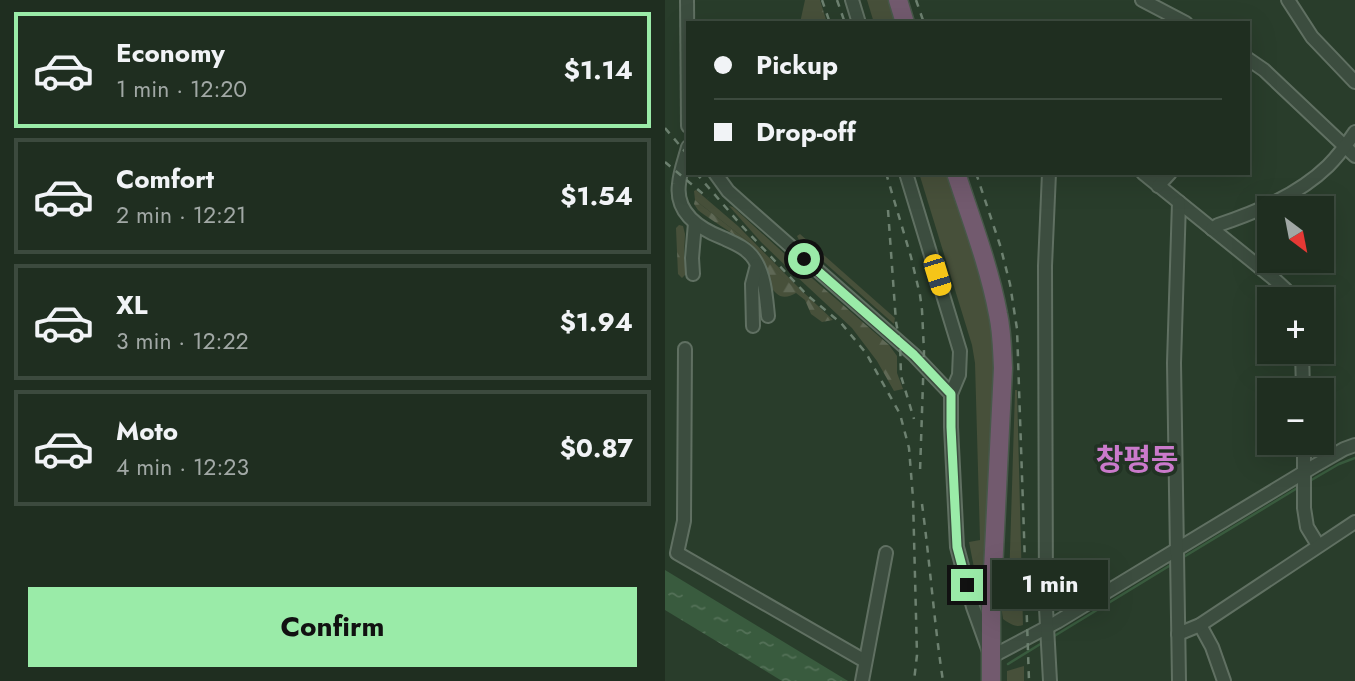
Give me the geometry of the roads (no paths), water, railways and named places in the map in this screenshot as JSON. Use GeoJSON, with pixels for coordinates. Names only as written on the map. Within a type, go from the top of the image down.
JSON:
{"type":"FeatureCollection","features":[{"type":"Feature","properties":{"kind":"highway"},"geometry":{"type":"LineString","coordinates":[[898,0],[904,21]]}},
{"type":"Feature","properties":{"kind":"highway"},"geometry":{"type":"LineString","coordinates":[[957,175],[992,287],[1002,346],[991,611],[991,681]]}},
{"type":"Feature","properties":{"kind":"street"},"geometry":{"type":"LineString","coordinates":[[687,0],[687,21]]}},
{"type":"Feature","properties":{"kind":"street"},"geometry":{"type":"LineString","coordinates":[[852,0],[858,21]]}},
{"type":"Feature","properties":{"kind":"street"},"geometry":{"type":"LineString","coordinates":[[1142,0],[1182,21]]}},
{"type":"Feature","properties":{"kind":"street"},"geometry":{"type":"LineString","coordinates":[[1288,0],[1312,37],[1355,82]]}},
{"type":"Feature","properties":{"kind":"street"},"geometry":{"type":"LineString","coordinates":[[1250,60],[1264,70],[1355,156]]}},
{"type":"Feature","properties":{"kind":"street"},"geometry":{"type":"LineString","coordinates":[[1212,229],[1301,188],[1329,166],[1355,132]]}},
{"type":"Feature","properties":{"kind":"street"},"geometry":{"type":"LineString","coordinates":[[686,155],[679,181],[681,201],[695,223],[745,249],[754,258],[764,284],[768,316]]}},
{"type":"Feature","properties":{"kind":"street"},"geometry":{"type":"LineString","coordinates":[[716,175],[728,191],[914,355],[951,394]]}},
{"type":"Feature","properties":{"kind":"street"},"geometry":{"type":"LineString","coordinates":[[906,175],[960,351],[959,375],[951,394],[957,547],[973,607],[992,657],[1048,636],[1304,481],[1344,449],[1355,446]]}},
{"type":"Feature","properties":{"kind":"street"},"geometry":{"type":"LineString","coordinates":[[1049,175],[1045,266],[1046,608],[1049,681]]}},
{"type":"Feature","properties":{"kind":"street"},"geometry":{"type":"LineString","coordinates":[[1145,175],[1282,287]]}},
{"type":"Feature","properties":{"kind":"street"},"geometry":{"type":"LineString","coordinates":[[1158,186],[1168,175]]}},
{"type":"Feature","properties":{"kind":"street"},"geometry":{"type":"LineString","coordinates":[[1179,202],[1174,363],[1179,681]]}},
{"type":"Feature","properties":{"kind":"street"},"geometry":{"type":"LineString","coordinates":[[693,274],[695,223]]}},
{"type":"Feature","properties":{"kind":"street"},"geometry":{"type":"LineString","coordinates":[[753,326],[752,284],[757,265]]}},
{"type":"Feature","properties":{"kind":"street"},"geometry":{"type":"LineString","coordinates":[[685,349],[684,520],[677,553],[865,661]]}},
{"type":"Feature","properties":{"kind":"street"},"geometry":{"type":"LineString","coordinates":[[1304,455],[1304,508],[1307,527],[1318,545]]}},
{"type":"Feature","properties":{"kind":"street"},"geometry":{"type":"LineString","coordinates":[[1178,634],[1200,625],[1355,522]]}},
{"type":"Feature","properties":{"kind":"street"},"geometry":{"type":"LineString","coordinates":[[862,681],[886,553]]}},
{"type":"Feature","properties":{"kind":"street"},"geometry":{"type":"LineString","coordinates":[[1200,625],[1212,647],[1224,681]]}},
{"type":"Feature","properties":{"kind":"water"},"geometry":{"type":"Polygon","coordinates":[[[665,570],[848,681],[782,681],[665,610],[665,570]]]}},
{"type":"Feature","properties":{"kind":"waterway"},"geometry":{"type":"LineString","coordinates":[[1308,482],[1355,458]]}},
{"type":"Feature","properties":{"kind":"waterway"},"geometry":{"type":"LineString","coordinates":[[1182,558],[1299,487]]}},
{"type":"Feature","properties":{"kind":"waterway"},"geometry":{"type":"LineString","coordinates":[[1051,638],[1174,563]]}},
{"type":"Feature","properties":{"kind":"waterway"},"geometry":{"type":"LineString","coordinates":[[1008,664],[1042,643]]}},
{"type":"Feature","properties":{"kind":"railway"},"geometry":{"type":"LineString","coordinates":[[822,0],[829,21]]}},
{"type":"Feature","properties":{"kind":"railway"},"geometry":{"type":"LineString","coordinates":[[837,0],[844,21]]}},
{"type":"Feature","properties":{"kind":"railway"},"geometry":{"type":"LineString","coordinates":[[916,0],[923,21]]}},
{"type":"Feature","properties":{"kind":"railway"},"geometry":{"type":"LineString","coordinates":[[665,128],[686,153]]}},
{"type":"Feature","properties":{"kind":"railway"},"geometry":{"type":"LineString","coordinates":[[665,162],[708,198]]}},
{"type":"Feature","properties":{"kind":"railway"},"geometry":{"type":"LineString","coordinates":[[698,175],[807,295],[841,323],[866,353],[900,414],[909,448],[913,498],[917,655],[914,681]]}},
{"type":"Feature","properties":{"kind":"railway"},"geometry":{"type":"LineString","coordinates":[[887,175],[911,257],[922,310],[924,352],[920,472]]}},
{"type":"Feature","properties":{"kind":"railway"},"geometry":{"type":"LineString","coordinates":[[977,175],[1000,245],[1017,329],[1029,681]]}},
{"type":"Feature","properties":{"kind":"railway"},"geometry":{"type":"LineString","coordinates":[[888,210],[901,376],[914,419]]}},
{"type":"Feature","properties":{"kind":"railway"},"geometry":{"type":"LineString","coordinates":[[922,504],[943,681]]}},
{"type":"Feature","properties":{"kind":"district","name":"창평동"},"geometry":{"type":"Point","coordinates":[1137,460]}}]}
